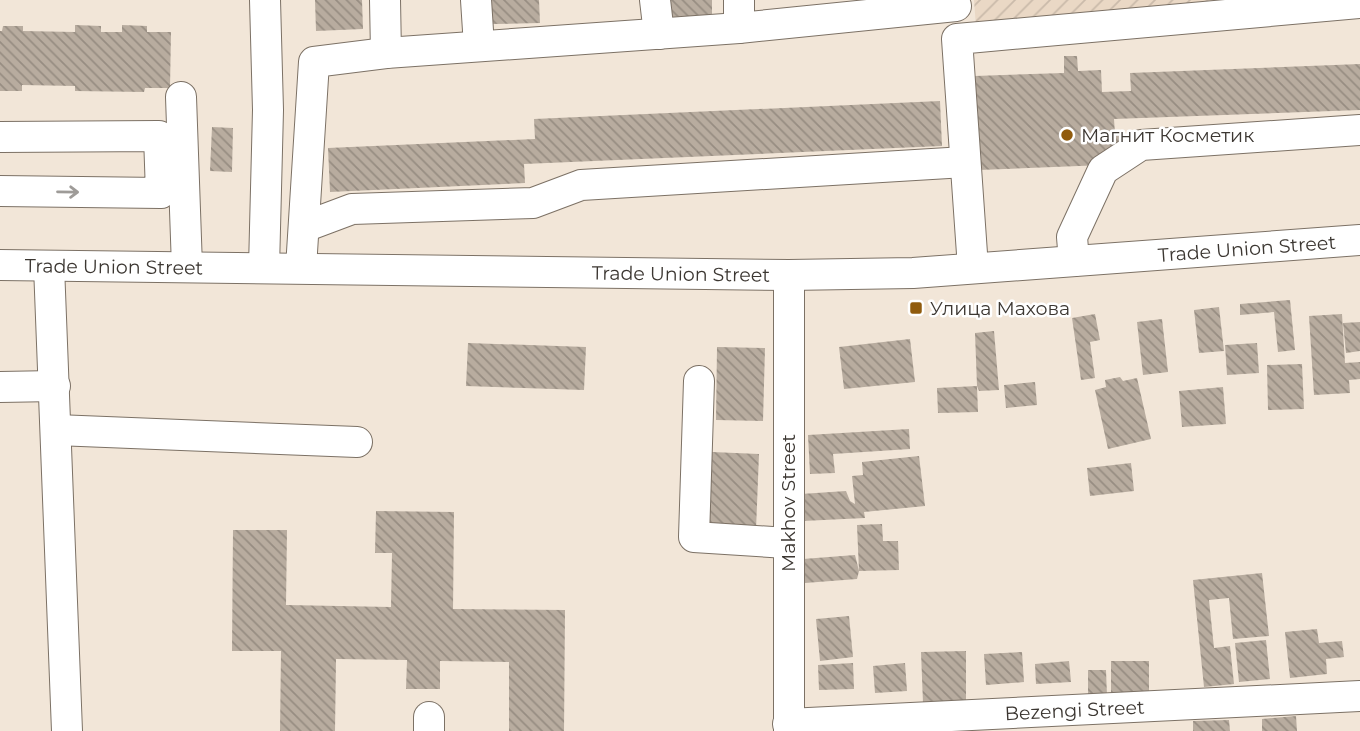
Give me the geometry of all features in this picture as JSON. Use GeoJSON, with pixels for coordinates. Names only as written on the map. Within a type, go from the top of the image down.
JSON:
{"type":"FeatureCollection","features":[{"type":"Feature","properties":{"kind":"street"},"geometry":{"type":"LineString","coordinates":[[264,268],[268,110],[265,0]]}},
{"type":"Feature","properties":{"kind":"street"},"geometry":{"type":"LineString","coordinates":[[385,0],[386,53]]}},
{"type":"Feature","properties":{"kind":"street"},"geometry":{"type":"LineString","coordinates":[[476,0],[479,47]]}},
{"type":"Feature","properties":{"kind":"street"},"geometry":{"type":"LineString","coordinates":[[655,0],[659,34]]}},
{"type":"Feature","properties":{"kind":"street"},"geometry":{"type":"LineString","coordinates":[[301,268],[314,62],[386,53],[659,34],[739,14],[956,3],[973,268]]}},
{"type":"Feature","properties":{"kind":"street"},"geometry":{"type":"LineString","coordinates":[[957,39],[1360,3]]}},
{"type":"Feature","properties":{"kind":"street"},"geometry":{"type":"LineString","coordinates":[[181,97],[187,267]]}},
{"type":"Feature","properties":{"kind":"street"},"geometry":{"type":"LineString","coordinates":[[1073,261],[1072,237],[1102,170],[1141,145],[1360,130]]}},
{"type":"Feature","properties":{"kind":"street"},"geometry":{"type":"LineString","coordinates":[[0,137],[159,136],[161,193],[0,191]]}},
{"type":"Feature","properties":{"kind":"street"},"geometry":{"type":"LineString","coordinates":[[304,226],[352,209],[533,203],[582,185],[965,162]]}},
{"type":"Feature","properties":{"kind":"street","name":"Trade Union Street"},"geometry":{"type":"LineString","coordinates":[[0,265],[789,275],[913,273],[1360,240]]}},
{"type":"Feature","properties":{"kind":"street"},"geometry":{"type":"LineString","coordinates":[[49,266],[66,731]]}},
{"type":"Feature","properties":{"kind":"street","name":"Makhov Street"},"geometry":{"type":"LineString","coordinates":[[789,275],[789,727]]}},
{"type":"Feature","properties":{"kind":"street"},"geometry":{"type":"LineString","coordinates":[[699,381],[694,537],[787,543]]}},
{"type":"Feature","properties":{"kind":"street"},"geometry":{"type":"LineString","coordinates":[[0,387],[55,386]]}},
{"type":"Feature","properties":{"kind":"street"},"geometry":{"type":"LineString","coordinates":[[56,430],[357,442]]}},
{"type":"Feature","properties":{"kind":"street","name":"Bezengi Street"},"geometry":{"type":"LineString","coordinates":[[789,727],[1360,696]]}},
{"type":"Feature","properties":{"kind":"shaded area"},"geometry":{"type":"Polygon","coordinates":[[[974,0],[1308,0],[976,27],[974,0]]]}},
{"type":"Feature","properties":{"kind":"building"},"geometry":{"type":"Polygon","coordinates":[[[315,0],[362,0],[363,29],[316,31],[315,0]]]}},
{"type":"Feature","properties":{"kind":"building"},"geometry":{"type":"Polygon","coordinates":[[[491,0],[539,0],[540,23],[492,24],[491,0]]]}},
{"type":"Feature","properties":{"kind":"building"},"geometry":{"type":"Polygon","coordinates":[[[667,0],[712,0],[712,16],[667,17],[667,0]]]}},
{"type":"Feature","properties":{"kind":"building"},"geometry":{"type":"Polygon","coordinates":[[[75,25],[101,26],[101,32],[122,32],[122,25],[147,26],[147,32],[171,32],[170,88],[145,88],[144,92],[75,91],[75,86],[22,85],[22,91],[0,91],[0,31],[3,26],[23,26],[23,31],[75,32],[75,25]]]}},
{"type":"Feature","properties":{"kind":"building"},"geometry":{"type":"Polygon","coordinates":[[[1064,56],[1077,56],[1078,71],[1101,70],[1102,92],[1131,91],[1130,73],[1360,64],[1360,110],[1114,119],[1115,134],[1123,134],[1123,151],[1104,165],[979,170],[975,76],[1064,73],[1064,56]]]}},
{"type":"Feature","properties":{"kind":"building"},"geometry":{"type":"Polygon","coordinates":[[[940,101],[942,146],[524,164],[525,183],[330,192],[328,148],[535,139],[534,119],[940,101]]]}},
{"type":"Feature","properties":{"kind":"building"},"geometry":{"type":"Polygon","coordinates":[[[212,127],[233,128],[232,172],[210,171],[212,127]]]}},
{"type":"Feature","properties":{"kind":"building"},"geometry":{"type":"Polygon","coordinates":[[[1290,300],[1295,350],[1278,352],[1274,312],[1240,315],[1240,304],[1290,300]]]}},
{"type":"Feature","properties":{"kind":"building"},"geometry":{"type":"Polygon","coordinates":[[[1219,307],[1224,351],[1199,353],[1194,310],[1219,307]]]}},
{"type":"Feature","properties":{"kind":"building"},"geometry":{"type":"Polygon","coordinates":[[[1095,314],[1100,340],[1090,342],[1095,378],[1081,380],[1072,318],[1095,314]]]}},
{"type":"Feature","properties":{"kind":"building"},"geometry":{"type":"Polygon","coordinates":[[[1342,314],[1345,363],[1360,362],[1360,379],[1349,380],[1350,393],[1314,395],[1309,316],[1342,314]]]}},
{"type":"Feature","properties":{"kind":"building"},"geometry":{"type":"Polygon","coordinates":[[[1162,319],[1168,372],[1143,375],[1137,322],[1162,319]]]}},
{"type":"Feature","properties":{"kind":"building"},"geometry":{"type":"Polygon","coordinates":[[[1360,322],[1360,351],[1346,353],[1343,323],[1360,322]]]}},
{"type":"Feature","properties":{"kind":"building"},"geometry":{"type":"Polygon","coordinates":[[[994,331],[999,390],[979,391],[975,333],[994,331]]]}},
{"type":"Feature","properties":{"kind":"building"},"geometry":{"type":"Polygon","coordinates":[[[910,339],[915,382],[844,389],[839,347],[910,339]]]}},
{"type":"Feature","properties":{"kind":"building"},"geometry":{"type":"Polygon","coordinates":[[[468,343],[586,347],[584,390],[466,386],[468,343]]]}},
{"type":"Feature","properties":{"kind":"building"},"geometry":{"type":"Polygon","coordinates":[[[1257,343],[1259,373],[1227,375],[1225,345],[1257,343]]]}},
{"type":"Feature","properties":{"kind":"building"},"geometry":{"type":"Polygon","coordinates":[[[717,347],[765,348],[763,421],[716,420],[717,347]]]}},
{"type":"Feature","properties":{"kind":"building"},"geometry":{"type":"Polygon","coordinates":[[[1302,364],[1304,409],[1268,410],[1267,365],[1302,364]]]}},
{"type":"Feature","properties":{"kind":"building"},"geometry":{"type":"Polygon","coordinates":[[[1120,377],[1123,381],[1137,378],[1151,439],[1108,449],[1095,390],[1106,387],[1105,380],[1120,377]]]}},
{"type":"Feature","properties":{"kind":"building"},"geometry":{"type":"Polygon","coordinates":[[[1035,382],[1037,405],[1006,408],[1004,385],[1035,382]]]}},
{"type":"Feature","properties":{"kind":"building"},"geometry":{"type":"Polygon","coordinates":[[[977,386],[978,412],[938,413],[937,388],[977,386]]]}},
{"type":"Feature","properties":{"kind":"building"},"geometry":{"type":"Polygon","coordinates":[[[1223,387],[1226,424],[1182,427],[1179,391],[1223,387]]]}},
{"type":"Feature","properties":{"kind":"building"},"geometry":{"type":"Polygon","coordinates":[[[909,429],[910,449],[833,454],[835,473],[810,474],[808,435],[909,429]]]}},
{"type":"Feature","properties":{"kind":"building"},"geometry":{"type":"Polygon","coordinates":[[[712,452],[759,454],[756,530],[709,528],[712,452]]]}},
{"type":"Feature","properties":{"kind":"building"},"geometry":{"type":"Polygon","coordinates":[[[919,456],[925,506],[864,512],[865,518],[803,521],[801,494],[846,491],[850,501],[855,504],[852,476],[863,475],[862,462],[919,456]]]}},
{"type":"Feature","properties":{"kind":"building"},"geometry":{"type":"Polygon","coordinates":[[[1131,463],[1134,491],[1090,496],[1087,468],[1131,463]]]}},
{"type":"Feature","properties":{"kind":"building"},"geometry":{"type":"Polygon","coordinates":[[[376,511],[454,512],[453,609],[565,610],[564,731],[509,731],[509,662],[440,661],[440,689],[406,689],[407,660],[336,659],[335,731],[280,731],[281,651],[232,651],[233,530],[287,530],[286,605],[391,607],[392,553],[375,553],[376,511]]]}},
{"type":"Feature","properties":{"kind":"building"},"geometry":{"type":"Polygon","coordinates":[[[882,524],[883,541],[898,541],[899,570],[859,571],[857,525],[882,524]]]}},
{"type":"Feature","properties":{"kind":"building"},"geometry":{"type":"Polygon","coordinates":[[[855,555],[859,571],[857,579],[805,583],[803,559],[855,555]]]}},
{"type":"Feature","properties":{"kind":"building"},"geometry":{"type":"Polygon","coordinates":[[[1262,573],[1269,636],[1233,639],[1229,598],[1209,600],[1214,648],[1230,646],[1234,684],[1204,687],[1193,580],[1262,573]]]}},
{"type":"Feature","properties":{"kind":"building"},"geometry":{"type":"Polygon","coordinates":[[[849,616],[853,657],[820,661],[816,619],[849,616]]]}},
{"type":"Feature","properties":{"kind":"building"},"geometry":{"type":"Polygon","coordinates":[[[1317,629],[1319,643],[1342,641],[1344,657],[1326,659],[1327,674],[1290,678],[1285,632],[1317,629]]]}},
{"type":"Feature","properties":{"kind":"building"},"geometry":{"type":"Polygon","coordinates":[[[1266,640],[1270,679],[1239,682],[1235,643],[1266,640]]]}},
{"type":"Feature","properties":{"kind":"building"},"geometry":{"type":"Polygon","coordinates":[[[966,651],[966,701],[923,703],[921,652],[966,651]]]}},
{"type":"Feature","properties":{"kind":"building"},"geometry":{"type":"Polygon","coordinates":[[[1022,652],[1024,682],[986,685],[984,654],[1022,652]]]}},
{"type":"Feature","properties":{"kind":"building"},"geometry":{"type":"Polygon","coordinates":[[[1069,661],[1071,682],[1036,684],[1035,664],[1069,661]]]}},
{"type":"Feature","properties":{"kind":"building"},"geometry":{"type":"Polygon","coordinates":[[[1111,661],[1149,661],[1149,694],[1111,694],[1111,661]]]}},
{"type":"Feature","properties":{"kind":"building"},"geometry":{"type":"Polygon","coordinates":[[[853,663],[854,689],[819,690],[818,665],[853,663]]]}},
{"type":"Feature","properties":{"kind":"building"},"geometry":{"type":"Polygon","coordinates":[[[905,663],[907,691],[875,693],[873,666],[905,663]]]}},
{"type":"Feature","properties":{"kind":"building"},"geometry":{"type":"Polygon","coordinates":[[[1088,670],[1106,670],[1107,696],[1088,696],[1088,670]]]}},
{"type":"Feature","properties":{"kind":"building"},"geometry":{"type":"Polygon","coordinates":[[[1296,716],[1297,731],[1262,731],[1262,719],[1296,716]]]}},
{"type":"Feature","properties":{"kind":"building"},"geometry":{"type":"Polygon","coordinates":[[[1229,720],[1230,731],[1193,731],[1193,721],[1229,720]]]}},
{"type":"Feature","properties":{"kind":"place","name":"Магнит Косметик"},"geometry":{"type":"Point","coordinates":[1067,135]}},
{"type":"Feature","properties":{"kind":"place","name":"Улица Махова"},"geometry":{"type":"Point","coordinates":[916,308]}}]}
